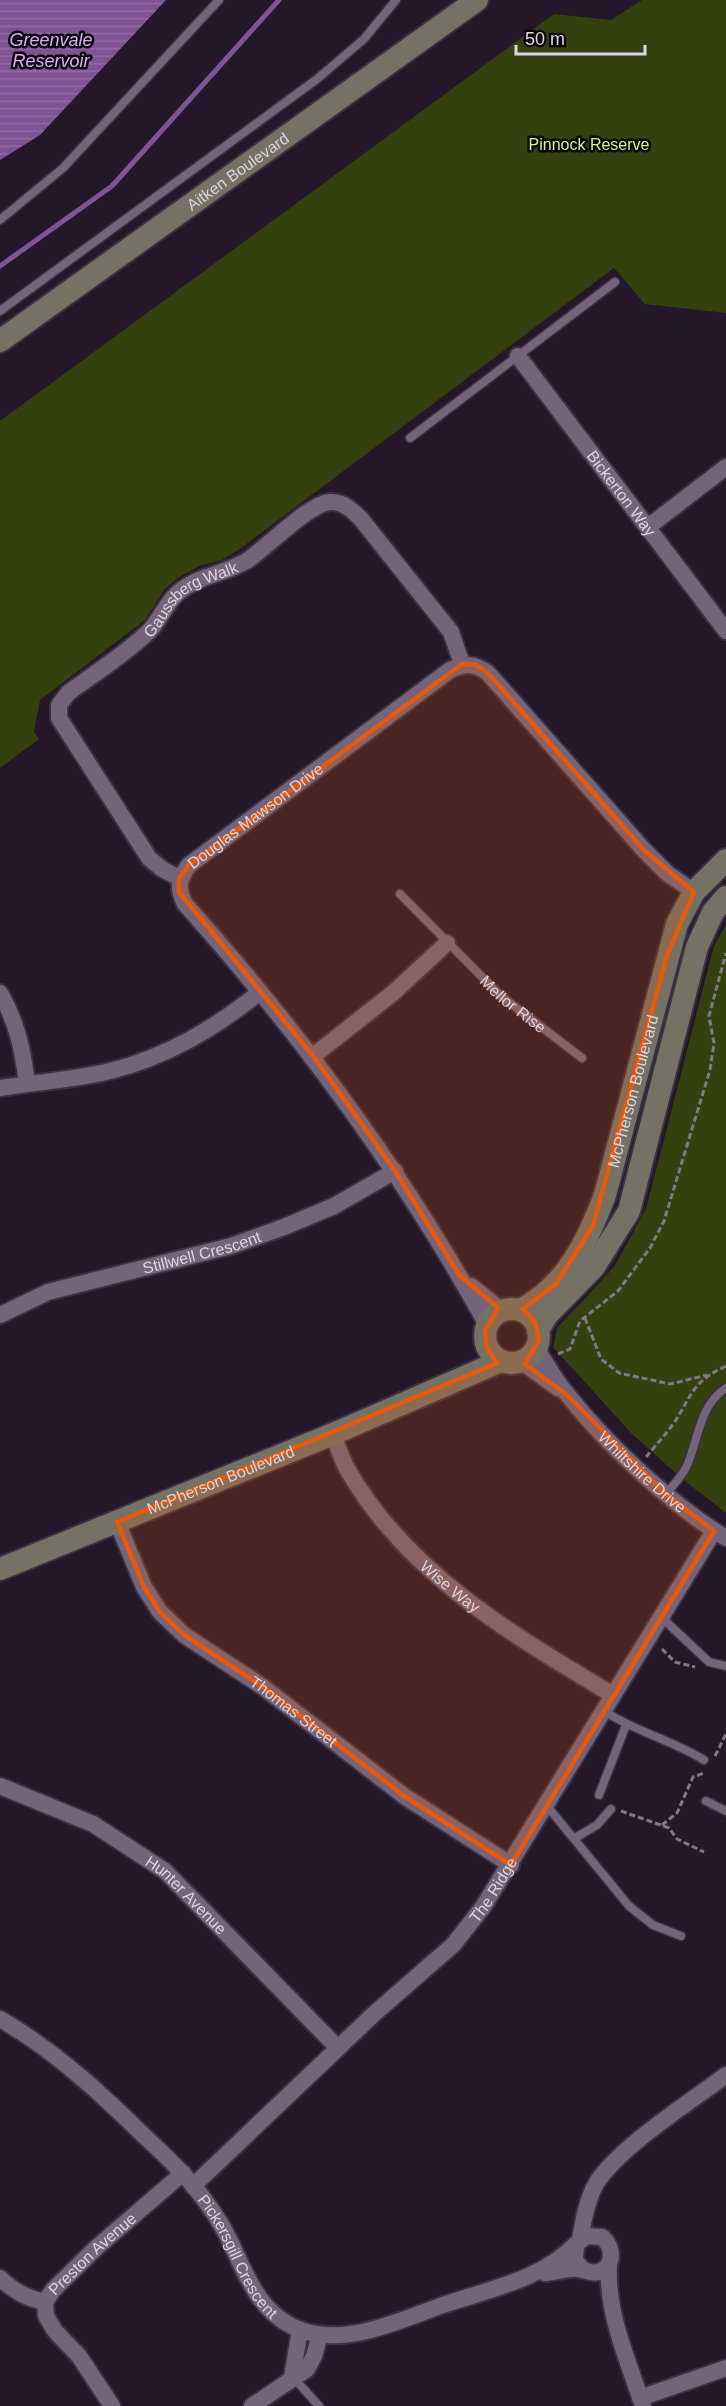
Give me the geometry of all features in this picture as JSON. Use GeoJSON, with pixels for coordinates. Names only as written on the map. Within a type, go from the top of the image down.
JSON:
{"type":"FeatureCollection","features":[{"type":"Feature","properties":{"kind":"street","name":"Aitken Boulevard"},"geometry":{"type":"LineString","coordinates":[[0,341],[477,0]]}},
{"type":"Feature","properties":{"kind":"street","name":"Bickerton Way"},"geometry":{"type":"LineString","coordinates":[[518,356],[726,631]]}},
{"type":"Feature","properties":{"kind":"street"},"geometry":{"type":"LineString","coordinates":[[648,527],[726,467]]}},
{"type":"Feature","properties":{"kind":"street","name":"Gaussberg Walk"},"geometry":{"type":"LineString","coordinates":[[179,878],[162,869],[149,858],[59,718],[59,705],[68,693],[145,636],[157,624],[164,608],[178,593],[196,580],[230,570],[248,560],[315,508],[331,502],[348,506],[361,519],[451,632],[462,664]]}},
{"type":"Feature","properties":{"kind":"street"},"geometry":{"type":"LineString","coordinates":[[462,664],[476,665],[488,673],[644,850],[667,873],[694,892]]}},
{"type":"Feature","properties":{"kind":"street","name":"Douglas Mawson Drive"},"geometry":{"type":"LineString","coordinates":[[462,664],[450,669],[189,866],[179,878],[179,892],[185,904],[244,970],[313,1056],[395,1171],[459,1275],[498,1322]]}},
{"type":"Feature","properties":{"kind":"street","name":"McPherson Boulevard"},"geometry":{"type":"LineString","coordinates":[[442,1386],[471,1361],[498,1322],[536,1302],[556,1284],[579,1255],[605,1195],[677,924],[694,892],[726,860]]}},
{"type":"Feature","properties":{"kind":"street","name":"McPherson Boulevard"},"geometry":{"type":"LineString","coordinates":[[0,1569],[528,1352],[548,1314],[594,1267],[629,1210],[697,947],[713,912],[726,897]]}},
{"type":"Feature","properties":{"kind":"street"},"geometry":{"type":"LineString","coordinates":[[313,1056],[393,993],[447,944]]}},
{"type":"Feature","properties":{"kind":"street"},"geometry":{"type":"LineString","coordinates":[[0,1088],[111,1071],[150,1059],[192,1040],[227,1018],[260,992]]}},
{"type":"Feature","properties":{"kind":"street"},"geometry":{"type":"LineString","coordinates":[[0,993],[14,1017],[24,1054],[27,1084]]}},
{"type":"Feature","properties":{"kind":"street","name":"Stillwell Crescent"},"geometry":{"type":"LineString","coordinates":[[0,1315],[48,1292],[231,1246],[284,1227],[334,1206],[395,1171]]}},
{"type":"Feature","properties":{"kind":"street"},"geometry":{"type":"LineString","coordinates":[[529,1315],[528,1352],[492,1356],[498,1322],[529,1315]]}},
{"type":"Feature","properties":{"kind":"street","name":"Whiltshire Drive"},"geometry":{"type":"LineString","coordinates":[[528,1352],[637,1467],[666,1494],[720,1534]]}},
{"type":"Feature","properties":{"kind":"street","name":"Wise Way"},"geometry":{"type":"LineString","coordinates":[[333,1434],[348,1471],[376,1514],[416,1556],[502,1626],[614,1695]]}},
{"type":"Feature","properties":{"kind":"street","name":"Thomas Street"},"geometry":{"type":"LineString","coordinates":[[117,1522],[144,1587],[160,1612],[184,1635],[271,1692],[404,1796],[512,1864]]}},
{"type":"Feature","properties":{"kind":"street","name":"The Ridge"},"geometry":{"type":"LineString","coordinates":[[188,2180],[453,1945],[483,1907],[512,1864],[661,1617],[720,1534]]}},
{"type":"Feature","properties":{"kind":"street","name":"Hunter Avenue"},"geometry":{"type":"LineString","coordinates":[[0,1786],[93,1824],[165,1871],[338,2048]]}},
{"type":"Feature","properties":{"kind":"street","name":"Pickersgill Crescent"},"geometry":{"type":"LineString","coordinates":[[0,2019],[58,2056],[188,2180],[217,2217],[244,2275],[260,2300],[279,2318],[300,2330],[320,2335],[364,2331],[532,2275],[560,2260],[578,2242]]}},
{"type":"Feature","properties":{"kind":"street"},"geometry":{"type":"LineString","coordinates":[[613,2316],[584,2270],[575,2260],[583,2218],[596,2183],[619,2156],[726,2075]]}},
{"type":"Feature","properties":{"kind":"street","name":"Preston Avenue"},"geometry":{"type":"LineString","coordinates":[[112,2406],[79,2356],[55,2331],[46,2316],[45,2302],[53,2290],[96,2248],[188,2180]]}},
{"type":"Feature","properties":{"kind":"street"},"geometry":{"type":"LineString","coordinates":[[596,2183],[594,2217],[602,2237],[610,2247],[608,2284],[613,2316],[641,2402],[726,2368]]}},
{"type":"Feature","properties":{"kind":"street"},"geometry":{"type":"LineString","coordinates":[[578,2242],[586,2236],[602,2237]]}},
{"type":"Feature","properties":{"kind":"street"},"geometry":{"type":"LineString","coordinates":[[584,2270],[598,2272],[609,2264]]}},
{"type":"Feature","properties":{"kind":"street","name":"Pickersgill Crescent"},"geometry":{"type":"LineString","coordinates":[[532,2275],[584,2270]]}},
{"type":"Feature","properties":{"kind":"street"},"geometry":{"type":"LineString","coordinates":[[0,2278],[11,2289],[28,2298],[45,2302]]}},
{"type":"Feature","properties":{"kind":"street"},"geometry":{"type":"LineString","coordinates":[[292,2377],[300,2330]]}},
{"type":"Feature","properties":{"kind":"street"},"geometry":{"type":"LineString","coordinates":[[252,2406],[307,2368],[314,2356],[320,2335]]}},
{"type":"Feature","properties":{"kind":"lane"},"geometry":{"type":"LineString","coordinates":[[0,220],[63,168],[219,0]]}},
{"type":"Feature","properties":{"kind":"lane"},"geometry":{"type":"LineString","coordinates":[[0,311],[317,79],[364,39],[396,0]]}},
{"type":"Feature","properties":{"kind":"lane"},"geometry":{"type":"LineString","coordinates":[[410,438],[615,282]]}},
{"type":"Feature","properties":{"kind":"lane","name":"Mellor Rise"},"geometry":{"type":"LineString","coordinates":[[400,894],[447,944],[511,1003],[582,1058]]}},
{"type":"Feature","properties":{"kind":"lane"},"geometry":{"type":"LineString","coordinates":[[666,1494],[687,1465],[704,1413],[715,1396],[726,1388]]}},
{"type":"Feature","properties":{"kind":"lane"},"geometry":{"type":"LineString","coordinates":[[661,1617],[709,1662],[726,1666]]}},
{"type":"Feature","properties":{"kind":"lane"},"geometry":{"type":"LineString","coordinates":[[604,1711],[626,1725],[681,1746],[708,1763]]}},
{"type":"Feature","properties":{"kind":"lane"},"geometry":{"type":"LineString","coordinates":[[599,1795],[626,1725]]}},
{"type":"Feature","properties":{"kind":"lane"},"geometry":{"type":"LineString","coordinates":[[706,1801],[726,1811]]}},
{"type":"Feature","properties":{"kind":"lane"},"geometry":{"type":"LineString","coordinates":[[547,1806],[575,1838],[600,1874],[629,1906],[653,1925],[681,1936]]}},
{"type":"Feature","properties":{"kind":"lane"},"geometry":{"type":"LineString","coordinates":[[575,1838],[597,1825],[611,1809]]}},
{"type":"Feature","properties":{"kind":"lane"},"geometry":{"type":"LineString","coordinates":[[292,2377],[319,2406]]}},
{"type":"Feature","properties":{"kind":"path"},"geometry":{"type":"LineString","coordinates":[[528,1352],[570,1349],[580,1321],[618,1291],[650,1248],[664,1221],[710,1070],[714,1043],[709,1016],[726,953]]}},
{"type":"Feature","properties":{"kind":"path"},"geometry":{"type":"LineString","coordinates":[[585,1318],[601,1359],[619,1373],[670,1384],[707,1375],[726,1366]]}},
{"type":"Feature","properties":{"kind":"path"},"geometry":{"type":"LineString","coordinates":[[637,1467],[675,1420],[693,1388],[707,1375]]}},
{"type":"Feature","properties":{"kind":"path"},"geometry":{"type":"LineString","coordinates":[[708,1763],[726,1734]]}},
{"type":"Feature","properties":{"kind":"path"},"geometry":{"type":"LineString","coordinates":[[662,1825],[677,1813],[693,1777],[706,1773]]}},
{"type":"Feature","properties":{"kind":"path"},"geometry":{"type":"LineString","coordinates":[[611,1809],[669,1828],[677,1839],[704,1852]]}},
{"type":"Feature","properties":{"kind":"highlighted area"},"geometry":{"type":"Polygon","coordinates":[[[462,664],[476,665],[488,673],[644,850],[694,892],[667,956],[593,1226],[556,1284],[523,1309],[535,1322],[539,1340],[525,1364],[566,1394],[666,1494],[714,1531],[511,1865],[404,1796],[263,1687],[184,1635],[160,1612],[144,1587],[117,1522],[497,1363],[487,1348],[485,1331],[498,1308],[459,1275],[395,1171],[313,1056],[179,892],[179,878],[189,865],[462,664]]]}},
{"type":"Feature","properties":{"kind":"green space","name":"Pinnock Reserve"},"geometry":{"type":"Polygon","coordinates":[[[642,0],[726,0],[726,313],[645,304],[614,268],[241,548],[222,560],[199,566],[179,577],[164,590],[145,620],[40,700],[34,732],[39,739],[0,768],[0,421],[554,14],[611,20],[642,0]]]}},
{"type":"Feature","properties":{"kind":"green space"},"geometry":{"type":"Polygon","coordinates":[[[726,925],[726,1513],[680,1477],[632,1434],[553,1347],[557,1328],[614,1267],[646,1209],[714,946],[726,925]]]}},
{"type":"Feature","properties":{"kind":"water","name":"Greenvale Reservoir"},"geometry":{"type":"Polygon","coordinates":[[[0,0],[166,0],[40,135],[0,160],[0,0]]]}},
{"type":"Feature","properties":{"kind":"waterway"},"geometry":{"type":"LineString","coordinates":[[0,266],[112,186],[279,0]]}}]}
